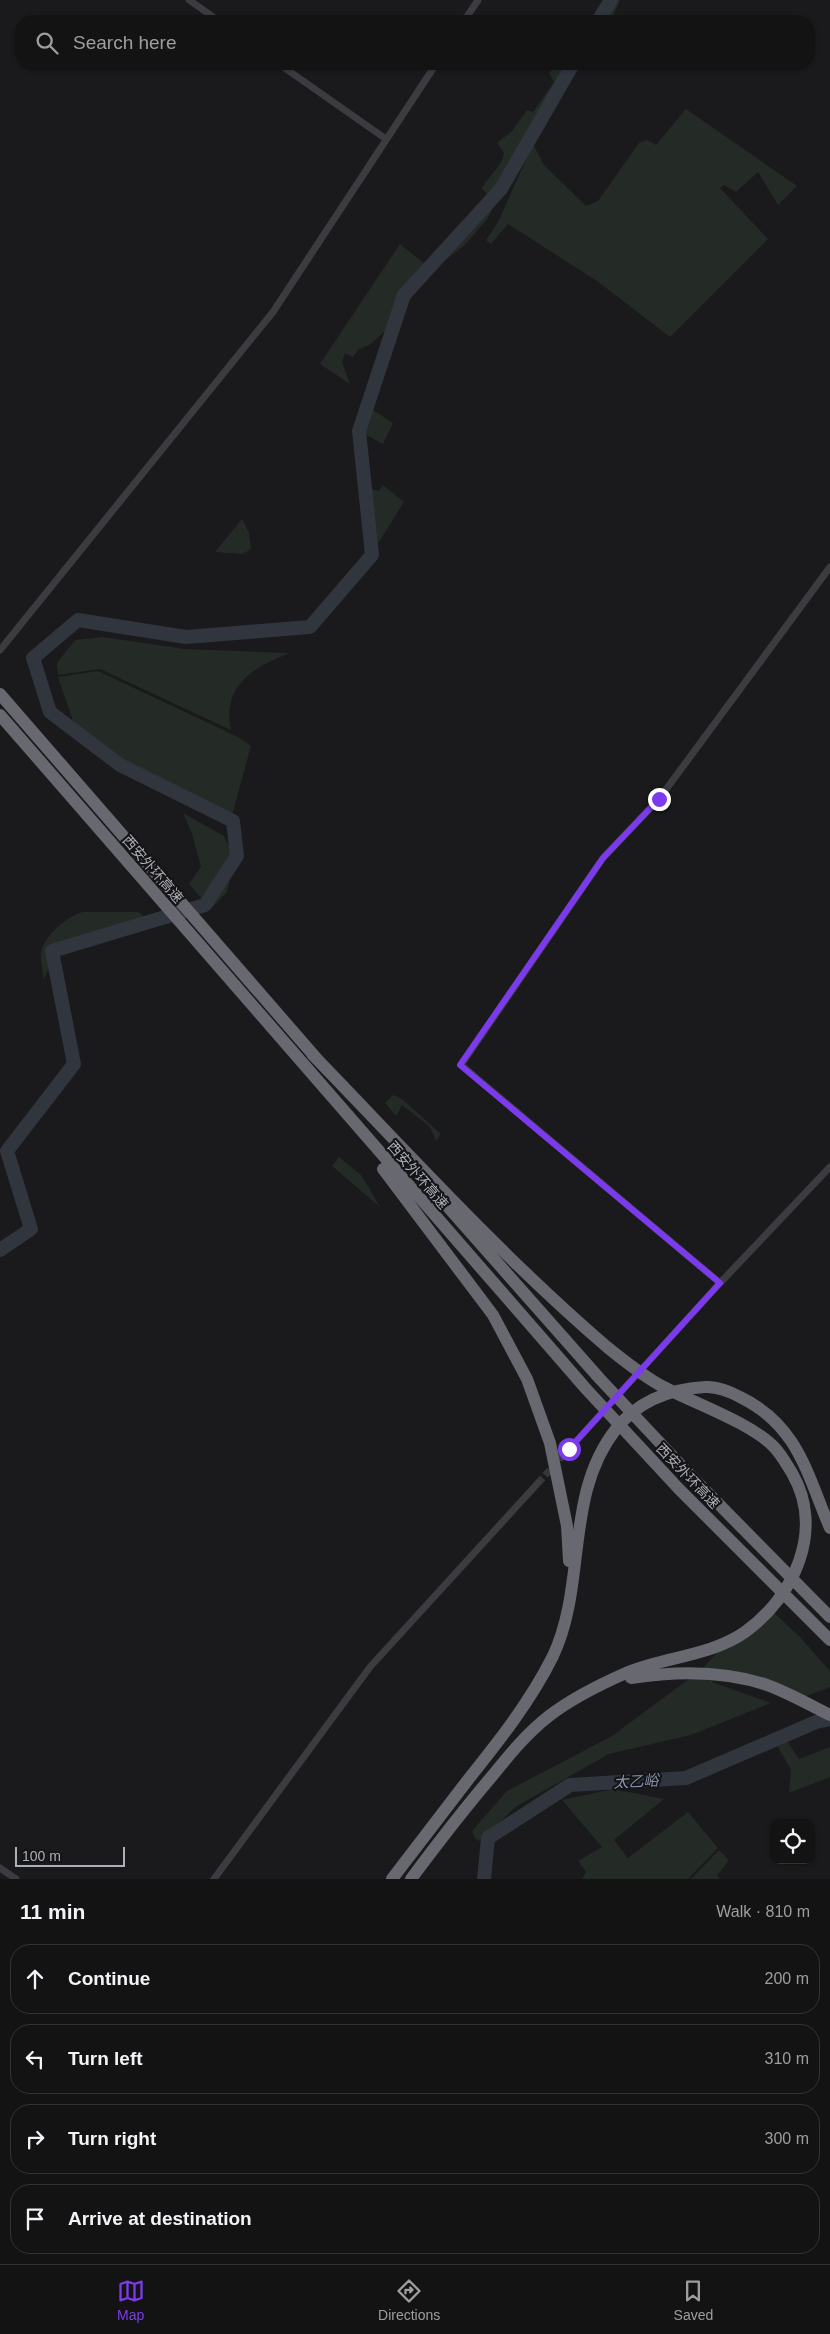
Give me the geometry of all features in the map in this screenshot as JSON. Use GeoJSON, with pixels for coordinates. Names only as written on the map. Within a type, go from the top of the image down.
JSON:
{"type":"FeatureCollection","features":[{"type":"Feature","properties":{"kind":"highway","name":"西安外环高速"},"geometry":{"type":"LineString","coordinates":[[0,694],[162,883],[600,1378],[693,1478],[830,1617]]}},
{"type":"Feature","properties":{"kind":"highway","name":"西安外环高速"},"geometry":{"type":"LineString","coordinates":[[0,715],[298,1060],[587,1390],[679,1489],[830,1640]]}},
{"type":"Feature","properties":{"kind":"highway"},"geometry":{"type":"LineString","coordinates":[[312,1054],[542,1288],[610,1349],[656,1382],[750,1429],[774,1447],[793,1476],[803,1498],[807,1524],[803,1551],[796,1571],[781,1599],[765,1616],[742,1634],[712,1647],[627,1673],[577,1698],[551,1714],[525,1737],[457,1817],[411,1879]]}},
{"type":"Feature","properties":{"kind":"highway"},"geometry":{"type":"LineString","coordinates":[[298,1060],[493,1315],[527,1379],[550,1443],[563,1501],[569,1555],[568,1606]]}},
{"type":"Feature","properties":{"kind":"highway"},"geometry":{"type":"LineString","coordinates":[[392,1879],[513,1723],[541,1681],[560,1641],[568,1606],[585,1492],[593,1466],[608,1439],[623,1419],[652,1399],[682,1388],[709,1387],[734,1394],[759,1406],[778,1422],[799,1450],[816,1488],[830,1528]]}},
{"type":"Feature","properties":{"kind":"highway"},"geometry":{"type":"LineString","coordinates":[[577,1698],[630,1678],[665,1673],[715,1674],[768,1685],[830,1715]]}},
{"type":"Feature","properties":{"kind":"street"},"geometry":{"type":"LineString","coordinates":[[189,0],[210,15]]}},
{"type":"Feature","properties":{"kind":"street"},"geometry":{"type":"LineString","coordinates":[[468,15],[478,0]]}},
{"type":"Feature","properties":{"kind":"street"},"geometry":{"type":"LineString","coordinates":[[288,70],[386,139]]}},
{"type":"Feature","properties":{"kind":"street"},"geometry":{"type":"LineString","coordinates":[[0,650],[272,312],[432,70]]}},
{"type":"Feature","properties":{"kind":"street"},"geometry":{"type":"LineString","coordinates":[[720,1283],[460,1065],[603,858],[659,799],[830,567]]}},
{"type":"Feature","properties":{"kind":"street"},"geometry":{"type":"LineString","coordinates":[[569,1449],[720,1283],[830,1167]]}},
{"type":"Feature","properties":{"kind":"street"},"geometry":{"type":"LineString","coordinates":[[214,1879],[370,1667],[538,1482]]}},
{"type":"Feature","properties":{"kind":"street"},"geometry":{"type":"LineString","coordinates":[[0,1868],[16,1879]]}},
{"type":"Feature","properties":{"kind":"shaded area"},"geometry":{"type":"Polygon","coordinates":[[[607,0],[620,0],[614,15],[597,15],[607,0]]]}},
{"type":"Feature","properties":{"kind":"shaded area"},"geometry":{"type":"Polygon","coordinates":[[[551,70],[577,70],[533,125],[488,218],[465,245],[408,289],[385,331],[369,345],[359,349],[353,357],[345,353],[342,362],[350,384],[320,364],[400,244],[425,264],[435,252],[482,214],[487,205],[488,196],[482,189],[497,168],[504,153],[497,143],[512,131],[527,110],[533,112],[554,82],[549,73],[551,70]]]}},
{"type":"Feature","properties":{"kind":"shaded area"},"geometry":{"type":"Polygon","coordinates":[[[686,109],[797,186],[778,205],[758,172],[736,192],[724,185],[720,188],[768,239],[670,337],[597,281],[508,224],[491,244],[486,240],[498,222],[533,144],[544,165],[586,206],[598,201],[639,143],[647,140],[656,145],[686,109]]]}},
{"type":"Feature","properties":{"kind":"shaded area"},"geometry":{"type":"Polygon","coordinates":[[[364,404],[393,423],[383,444],[361,432],[364,404]]]}},
{"type":"Feature","properties":{"kind":"shaded area"},"geometry":{"type":"Polygon","coordinates":[[[383,485],[404,502],[372,553],[367,488],[379,491],[383,485]]]}},
{"type":"Feature","properties":{"kind":"shaded area"},"geometry":{"type":"Polygon","coordinates":[[[242,519],[249,533],[251,549],[243,554],[215,552],[242,519]]]}},
{"type":"Feature","properties":{"kind":"shaded area"},"geometry":{"type":"Polygon","coordinates":[[[103,637],[185,649],[290,653],[264,665],[243,680],[231,701],[229,715],[231,730],[100,669],[58,675],[57,663],[75,640],[103,637]]]}},
{"type":"Feature","properties":{"kind":"shaded area"},"geometry":{"type":"Polygon","coordinates":[[[98,671],[238,737],[251,746],[230,823],[187,793],[87,744],[73,721],[58,677],[98,671]]]}},
{"type":"Feature","properties":{"kind":"shaded area"},"geometry":{"type":"Polygon","coordinates":[[[183,813],[224,836],[234,858],[227,892],[211,909],[189,884],[201,867],[192,834],[183,813]]]}},
{"type":"Feature","properties":{"kind":"shaded area"},"geometry":{"type":"Polygon","coordinates":[[[83,912],[139,912],[152,925],[111,928],[85,934],[73,940],[53,958],[44,980],[41,952],[47,939],[64,922],[83,912]]]}},
{"type":"Feature","properties":{"kind":"shaded area"},"geometry":{"type":"Polygon","coordinates":[[[393,1095],[402,1099],[441,1134],[436,1141],[430,1127],[402,1105],[396,1116],[385,1103],[393,1095]]]}},
{"type":"Feature","properties":{"kind":"shaded area"},"geometry":{"type":"Polygon","coordinates":[[[339,1157],[362,1176],[380,1207],[332,1166],[339,1157]]]}},
{"type":"Feature","properties":{"kind":"shaded area"},"geometry":{"type":"Polygon","coordinates":[[[768,1607],[800,1637],[830,1671],[830,1687],[798,1699],[717,1671],[712,1682],[771,1703],[691,1735],[609,1754],[517,1806],[479,1841],[475,1838],[472,1831],[507,1791],[612,1736],[701,1670],[740,1628],[768,1607]]]}},
{"type":"Feature","properties":{"kind":"shaded area"},"geometry":{"type":"Polygon","coordinates":[[[773,1738],[785,1738],[799,1759],[830,1747],[830,1777],[789,1793],[791,1770],[773,1738]]]}},
{"type":"Feature","properties":{"kind":"shaded area"},"geometry":{"type":"Polygon","coordinates":[[[613,1789],[664,1799],[614,1840],[628,1858],[688,1812],[718,1848],[688,1879],[582,1879],[586,1872],[578,1861],[602,1847],[562,1800],[613,1789]]]}},
{"type":"Feature","properties":{"kind":"shaded area"},"geometry":{"type":"Polygon","coordinates":[[[719,1850],[729,1860],[717,1876],[720,1879],[691,1879],[719,1850]]]}},
{"type":"Feature","properties":{"kind":"waterway"},"geometry":{"type":"LineString","coordinates":[[602,15],[611,0]]}},
{"type":"Feature","properties":{"kind":"waterway"},"geometry":{"type":"LineString","coordinates":[[0,1250],[31,1229],[7,1151],[74,1064],[52,951],[205,905],[237,856],[233,821],[120,765],[50,712],[33,658],[78,620],[186,637],[310,627],[372,555],[359,431],[404,295],[501,189],[570,70]]}},
{"type":"Feature","properties":{"kind":"waterway","name":"太乙峪"},"geometry":{"type":"LineString","coordinates":[[484,1879],[488,1838],[570,1785],[686,1778],[816,1722],[830,1719]]}},
{"type":"Feature","properties":{"kind":"tunnel"},"geometry":{"type":"LineString","coordinates":[[538,1483],[569,1449]]}},
{"type":"Feature","properties":{"kind":"route"},"geometry":{"type":"LineString","coordinates":[[569,1449],[720,1283],[460,1065],[603,858],[659,799]]}}]}
